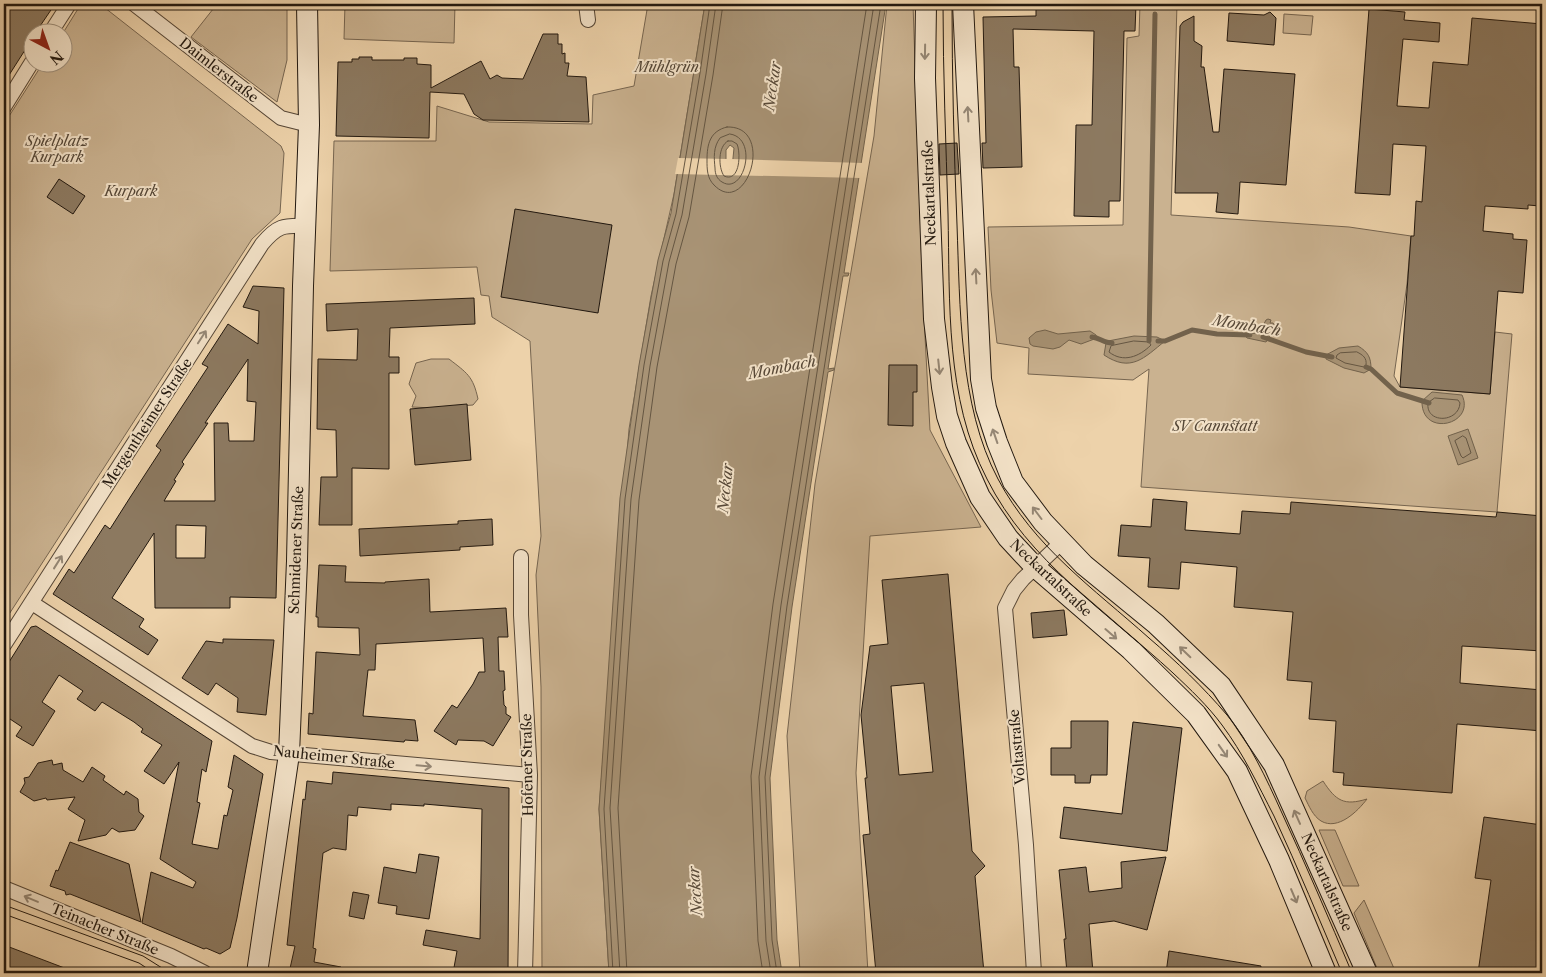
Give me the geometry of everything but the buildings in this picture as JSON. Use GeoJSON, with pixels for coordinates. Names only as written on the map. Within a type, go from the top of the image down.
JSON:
{"type":"FeatureCollection","features":[{"type":"Feature","properties":{"kind":"main road","name":"Schmidener Straße"},"geometry":{"type":"LineString","coordinates":[[257,973],[289,754],[297,561],[303,286],[309,125],[307,4]]}},
{"type":"Feature","properties":{"kind":"main road","name":"Neckartalstraße"},"geometry":{"type":"LineString","coordinates":[[926,4],[925,78],[934,319],[947,416],[956,443],[980,497],[1008,538],[1035,567],[1131,650],[1196,714],[1237,771],[1279,860],[1326,973]]}},
{"type":"Feature","properties":{"kind":"main road","name":"Neckartalstraße"},"geometry":{"type":"LineString","coordinates":[[963,4],[981,380],[986,408],[1013,482],[1043,522],[1084,565],[1156,624],[1221,686],[1274,765],[1367,973]]}},
{"type":"Feature","properties":{"kind":"street"},"geometry":{"type":"LineString","coordinates":[[58,22],[70,4]]}},
{"type":"Feature","properties":{"kind":"street","name":"Daimlerstraße"},"geometry":{"type":"LineString","coordinates":[[134,4],[281,118],[309,125]]}},
{"type":"Feature","properties":{"kind":"street"},"geometry":{"type":"LineString","coordinates":[[586,4],[588,20]]}},
{"type":"Feature","properties":{"kind":"street"},"geometry":{"type":"LineString","coordinates":[[4,107],[26,72]]}},
{"type":"Feature","properties":{"kind":"street","name":"Mergentheimer Straße"},"geometry":{"type":"LineString","coordinates":[[4,645],[262,244],[272,232],[283,226],[306,226]]}},
{"type":"Feature","properties":{"kind":"street","name":"Voltastraße"},"geometry":{"type":"LineString","coordinates":[[1034,973],[1026,845],[1005,608],[1014,590],[1062,542]]}},
{"type":"Feature","properties":{"kind":"street","name":"Hofener Straße"},"geometry":{"type":"LineString","coordinates":[[521,557],[521,614],[530,775],[525,973]]}},
{"type":"Feature","properties":{"kind":"street","name":"Nauheimer Straße"},"geometry":{"type":"LineString","coordinates":[[32,603],[252,746],[271,752],[289,754],[530,775]]}},
{"type":"Feature","properties":{"kind":"street","name":"Teinacher Straße"},"geometry":{"type":"LineString","coordinates":[[4,888],[171,956],[205,973]]}},
{"type":"Feature","properties":{"kind":"green space","name":"Kurpark"},"geometry":{"type":"Polygon","coordinates":[[[81,4],[100,4],[281,146],[284,153],[280,213],[252,239],[4,622],[4,124],[37,72],[72,72],[72,22],[70,22],[81,4]]]}},
{"type":"Feature","properties":{"kind":"green space"},"geometry":{"type":"Polygon","coordinates":[[[217,4],[287,4],[287,60],[277,102],[191,37],[217,4]]]}},
{"type":"Feature","properties":{"kind":"green space"},"geometry":{"type":"Polygon","coordinates":[[[345,4],[455,4],[454,43],[344,39],[345,4]]]}},
{"type":"Feature","properties":{"kind":"green space","name":"Mühlgrün"},"geometry":{"type":"Polygon","coordinates":[[[648,4],[705,4],[674,194],[651,296],[629,429],[599,809],[609,973],[542,973],[541,687],[536,575],[541,536],[530,341],[492,317],[489,296],[481,295],[477,267],[330,271],[334,141],[436,141],[437,106],[489,122],[592,124],[593,95],[634,86],[648,4]]]}},
{"type":"Feature","properties":{"kind":"green space"},"geometry":{"type":"Polygon","coordinates":[[[887,4],[913,4],[923,299],[930,430],[981,527],[870,536],[856,773],[868,973],[800,973],[787,736],[815,484],[874,136],[887,4]]]}},
{"type":"Feature","properties":{"kind":"green space","name":"SV Cannstatt"},"geometry":{"type":"Polygon","coordinates":[[[1140,4],[1177,4],[1171,215],[1349,227],[1411,236],[1407,284],[1394,376],[1400,387],[1490,394],[1495,332],[1512,334],[1497,512],[1141,487],[1149,369],[1133,380],[1028,374],[1029,348],[997,343],[991,290],[988,227],[1123,225],[1127,38],[1139,36],[1140,4]]]}},
{"type":"Feature","properties":{"kind":"green space"},"geometry":{"type":"Polygon","coordinates":[[[1284,14],[1313,16],[1311,35],[1283,33],[1284,14]]]}},
{"type":"Feature","properties":{"kind":"green space"},"geometry":{"type":"Polygon","coordinates":[[[431,359],[449,359],[468,376],[474,385],[478,399],[473,405],[434,408],[412,407],[416,396],[409,384],[416,363],[431,359]]]}},
{"type":"Feature","properties":{"kind":"green space"},"geometry":{"type":"Polygon","coordinates":[[[1323,781],[1332,793],[1341,800],[1352,802],[1367,799],[1353,814],[1341,822],[1327,823],[1321,821],[1313,814],[1305,798],[1307,791],[1323,781]]]}},
{"type":"Feature","properties":{"kind":"green space"},"geometry":{"type":"Polygon","coordinates":[[[1319,830],[1335,830],[1359,886],[1343,886],[1319,830]]]}},
{"type":"Feature","properties":{"kind":"green space"},"geometry":{"type":"Polygon","coordinates":[[[1364,900],[1396,973],[1379,973],[1354,913],[1364,900]]]}},
{"type":"Feature","properties":{"kind":"water","name":"Neckar"},"geometry":{"type":"Polygon","coordinates":[[[705,4],[886,4],[844,273],[849,273],[848,276],[843,276],[828,369],[834,368],[834,370],[828,372],[792,607],[770,778],[777,940],[782,973],[609,973],[599,809],[620,498],[639,365],[658,260],[671,213],[705,4]],[[730,145],[726,150],[726,170],[732,170],[734,148],[730,145]]]}},
{"type":"Feature","properties":{"kind":"water"},"geometry":{"type":"Polygon","coordinates":[[[1268,319],[1276,327],[1266,342],[1247,338],[1244,334],[1259,333],[1268,319]]]}},
{"type":"Feature","properties":{"kind":"water"},"geometry":{"type":"Polygon","coordinates":[[[1045,330],[1058,334],[1090,331],[1097,338],[1081,344],[1069,340],[1060,347],[1053,349],[1030,344],[1029,338],[1036,332],[1045,330]]]}},
{"type":"Feature","properties":{"kind":"water"},"geometry":{"type":"Polygon","coordinates":[[[1134,336],[1157,337],[1165,341],[1144,358],[1130,363],[1122,363],[1104,355],[1108,341],[1134,336]]]}},
{"type":"Feature","properties":{"kind":"water"},"geometry":{"type":"Polygon","coordinates":[[[1358,346],[1367,353],[1370,361],[1371,369],[1364,373],[1344,368],[1326,359],[1326,355],[1339,348],[1358,346]]]}},
{"type":"Feature","properties":{"kind":"water"},"geometry":{"type":"Polygon","coordinates":[[[1432,392],[1462,395],[1464,405],[1462,414],[1455,420],[1447,423],[1438,423],[1430,420],[1424,413],[1422,401],[1432,392]]]}},
{"type":"Feature","properties":{"kind":"water"},"geometry":{"type":"Polygon","coordinates":[[[1468,429],[1478,458],[1458,465],[1448,436],[1468,429]]]}},
{"type":"Feature","properties":{"kind":"pier"},"geometry":{"type":"Polygon","coordinates":[[[678,158],[729,159],[729,170],[731,159],[863,163],[861,178],[675,174],[678,158]]]}},
{"type":"Feature","properties":{"kind":"waterway"},"geometry":{"type":"LineString","coordinates":[[1149,341],[1155,14]]}},
{"type":"Feature","properties":{"kind":"waterway","name":"Mombach"},"geometry":{"type":"LineString","coordinates":[[1158,341],[1165,341],[1192,330],[1217,334],[1250,335]]}},
{"type":"Feature","properties":{"kind":"waterway","name":"Mombach"},"geometry":{"type":"LineString","coordinates":[[1092,337],[1112,343]]}},
{"type":"Feature","properties":{"kind":"waterway","name":"Mombach"},"geometry":{"type":"LineString","coordinates":[[1263,337],[1306,352],[1332,357]]}},
{"type":"Feature","properties":{"kind":"waterway","name":"Mombach"},"geometry":{"type":"LineString","coordinates":[[1366,367],[1371,369],[1397,393],[1429,403]]}},
{"type":"Feature","properties":{"kind":"tram line"},"geometry":{"type":"LineString","coordinates":[[943,4],[952,349],[963,416],[973,448],[987,479],[1004,508],[1046,560],[1186,685],[1211,711],[1230,736],[1250,769],[1274,816],[1342,973]]}},
{"type":"Feature","properties":{"kind":"tram line"},"geometry":{"type":"LineString","coordinates":[[952,4],[954,142],[961,321],[969,388],[985,450],[998,479],[1013,503],[1029,526],[1047,546],[1086,584],[1180,666],[1235,725],[1270,787],[1352,973]]}},
{"type":"Feature","properties":{"kind":"tram line"},"geometry":{"type":"LineString","coordinates":[[4,905],[143,956],[170,973]]}},
{"type":"Feature","properties":{"kind":"tram line"},"geometry":{"type":"LineString","coordinates":[[4,914],[139,963],[154,973]]}},
{"type":"Feature","properties":{"kind":"park label","name":"Spielplatz Kurpark"},"geometry":{"type":"Point","coordinates":[57,150]}}]}
